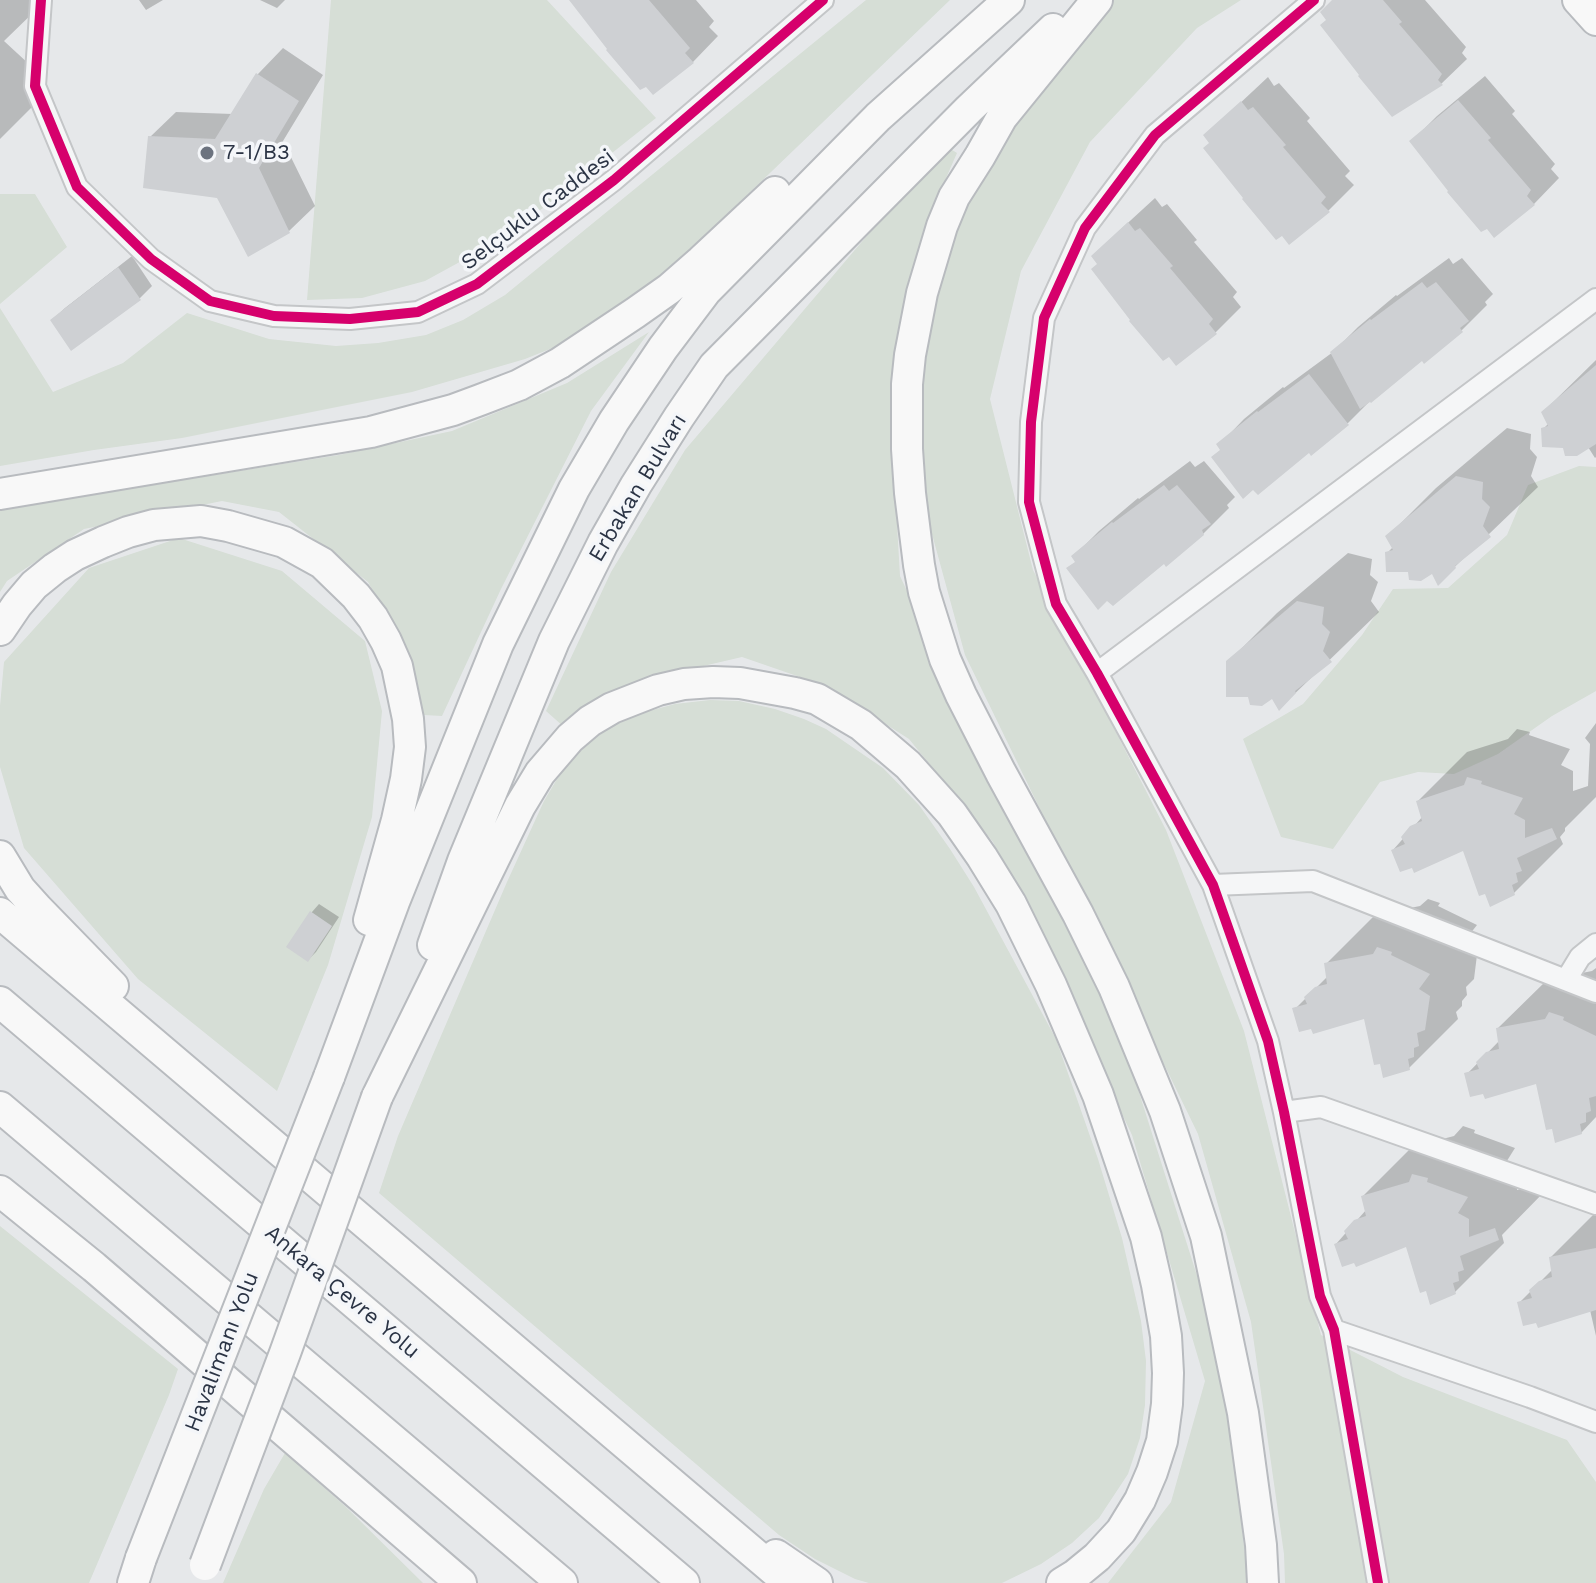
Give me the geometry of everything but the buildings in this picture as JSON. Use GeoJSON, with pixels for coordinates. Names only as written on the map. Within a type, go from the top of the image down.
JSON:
{"type":"FeatureCollection","features":[{"type":"Feature","properties":{"kind":"highway"},"geometry":{"type":"LineString","coordinates":[[329,1077],[394,902],[503,632],[580,478],[614,421],[706,291],[878,117],[987,0]]}},
{"type":"Feature","properties":{"kind":"highway"},"geometry":{"type":"LineString","coordinates":[[0,494],[371,432],[453,410],[519,385],[592,343],[669,289],[783,184],[878,117],[1009,0]]}},
{"type":"Feature","properties":{"kind":"highway","name":"Erbakan Bulvarı"},"geometry":{"type":"LineString","coordinates":[[377,1097],[463,861],[554,641],[609,531],[679,417],[714,366],[969,109],[1083,0]]}},
{"type":"Feature","properties":{"kind":"highway"},"geometry":{"type":"LineString","coordinates":[[1097,0],[1002,117],[954,197],[942,226],[922,293],[910,355],[907,449],[910,493],[921,579],[945,659],[1001,773],[1114,987],[1165,1111],[1206,1236],[1243,1413],[1261,1545],[1263,1583]]}},
{"type":"Feature","properties":{"kind":"highway"},"geometry":{"type":"LineString","coordinates":[[1578,0],[1596,20]]}},
{"type":"Feature","properties":{"kind":"highway"},"geometry":{"type":"LineString","coordinates":[[0,630],[34,585],[75,555],[128,532],[154,525],[201,521],[284,542],[303,552],[339,578],[373,618],[397,666],[408,719],[410,747],[397,820],[341,1014],[329,1077]]}},
{"type":"Feature","properties":{"kind":"highway"},"geometry":{"type":"LineString","coordinates":[[201,1574],[377,1097],[520,806],[546,766],[570,738],[590,721],[612,708],[658,690],[713,682],[771,687],[817,699],[861,725],[908,765],[952,814],[1011,904],[1051,985],[1098,1095],[1146,1237],[1166,1336],[1167,1404],[1162,1441],[1140,1500],[1121,1531],[1097,1557],[1062,1583]]}},
{"type":"Feature","properties":{"kind":"highway"},"geometry":{"type":"LineString","coordinates":[[0,856],[20,889],[111,985],[413,1265]]}},
{"type":"Feature","properties":{"kind":"highway"},"geometry":{"type":"LineString","coordinates":[[0,913],[789,1583]]}},
{"type":"Feature","properties":{"kind":"highway","name":"Ankara Çevre Yolu"},"geometry":{"type":"LineString","coordinates":[[0,1002],[684,1583]]}},
{"type":"Feature","properties":{"kind":"highway","name":"Havalimanı Yolu"},"geometry":{"type":"LineString","coordinates":[[135,1574],[329,1077]]}},
{"type":"Feature","properties":{"kind":"highway"},"geometry":{"type":"LineString","coordinates":[[0,1107],[562,1583]]}},
{"type":"Feature","properties":{"kind":"highway"},"geometry":{"type":"LineString","coordinates":[[0,1193],[94,1267],[461,1583]]}},
{"type":"Feature","properties":{"kind":"highway"},"geometry":{"type":"LineString","coordinates":[[618,1438],[747,1535],[817,1583]]}},
{"type":"Feature","properties":{"kind":"highway"},"geometry":{"type":"LineString","coordinates":[[293,1439],[439,1583]]}},
{"type":"Feature","properties":{"kind":"street","name":"Selçuklu Caddesi"},"geometry":{"type":"LineString","coordinates":[[41,0],[35,86],[77,187],[151,259],[210,301],[274,316],[350,319],[418,312],[477,284],[614,180],[823,0]]}},
{"type":"Feature","properties":{"kind":"street"},"geometry":{"type":"LineString","coordinates":[[1314,0],[1155,135],[1085,228],[1044,318],[1031,422],[1029,502],[1056,604],[1213,885],[1268,1041],[1320,1296],[1334,1330],[1378,1583]]}},
{"type":"Feature","properties":{"kind":"street"},"geometry":{"type":"LineString","coordinates":[[1097,673],[1596,299]]}},
{"type":"Feature","properties":{"kind":"street"},"geometry":{"type":"LineString","coordinates":[[1213,885],[1313,881],[1596,992]]}},
{"type":"Feature","properties":{"kind":"street"},"geometry":{"type":"LineString","coordinates":[[1566,980],[1580,957],[1596,944]]}},
{"type":"Feature","properties":{"kind":"street"},"geometry":{"type":"LineString","coordinates":[[1284,1112],[1321,1107],[1596,1204]]}},
{"type":"Feature","properties":{"kind":"street"},"geometry":{"type":"LineString","coordinates":[[1334,1330],[1596,1422]]}},
{"type":"Feature","properties":{"kind":"shaded area"},"geometry":{"type":"Polygon","coordinates":[[[331,0],[547,0],[656,118],[509,235],[425,281],[362,298],[307,300],[331,0]]]}},
{"type":"Feature","properties":{"kind":"shaded area"},"geometry":{"type":"Polygon","coordinates":[[[866,0],[950,0],[668,271],[580,337],[525,359],[412,392],[182,438],[0,466],[0,308],[53,392],[123,363],[187,313],[269,339],[336,346],[426,335],[463,320],[505,295],[866,0]]]}},
{"type":"Feature","properties":{"kind":"shaded area"},"geometry":{"type":"Polygon","coordinates":[[[1106,0],[1241,0],[1197,28],[1090,142],[1021,271],[990,399],[1033,570],[1166,830],[1244,1031],[1321,1335],[1403,1377],[1567,1440],[1596,1482],[1596,1583],[1285,1583],[1284,1554],[1251,1322],[1198,1134],[965,655],[926,512],[920,401],[943,241],[986,162],[1106,0]]]}},
{"type":"Feature","properties":{"kind":"shaded area"},"geometry":{"type":"Polygon","coordinates":[[[944,145],[957,153],[932,210],[900,319],[890,404],[900,576],[1010,813],[1118,1026],[1224,1361],[1248,1583],[1108,1583],[1171,1502],[1205,1381],[1132,1135],[993,842],[909,739],[826,686],[742,657],[643,680],[564,727],[546,711],[611,572],[685,450],[944,145]]]}},
{"type":"Feature","properties":{"kind":"shaded area"},"geometry":{"type":"Polygon","coordinates":[[[0,194],[35,194],[67,247],[0,304],[0,194]]]}},
{"type":"Feature","properties":{"kind":"shaded area"},"geometry":{"type":"Polygon","coordinates":[[[649,332],[591,411],[501,589],[442,716],[424,715],[408,655],[368,582],[279,512],[222,501],[84,529],[7,581],[0,592],[0,509],[339,455],[452,431],[567,383],[649,332]]]}},
{"type":"Feature","properties":{"kind":"shaded area"},"geometry":{"type":"Polygon","coordinates":[[[1579,466],[1596,467],[1596,691],[1552,716],[1498,754],[1454,774],[1418,772],[1380,782],[1333,849],[1281,837],[1243,739],[1303,704],[1362,635],[1393,589],[1448,588],[1507,535],[1528,485],[1579,466]]]}},
{"type":"Feature","properties":{"kind":"shaded area"},"geometry":{"type":"Polygon","coordinates":[[[179,538],[282,571],[365,641],[382,711],[372,817],[328,965],[277,1091],[138,979],[24,848],[0,767],[4,662],[89,568],[179,538]]]}},
{"type":"Feature","properties":{"kind":"shaded area"},"geometry":{"type":"Polygon","coordinates":[[[739,701],[775,709],[826,729],[883,768],[919,805],[974,887],[1056,1039],[1098,1159],[1122,1238],[1141,1321],[1146,1361],[1145,1405],[1140,1438],[1128,1474],[1099,1518],[1072,1543],[1041,1564],[1002,1583],[869,1583],[815,1559],[779,1535],[379,1193],[398,1136],[507,882],[557,779],[589,743],[610,727],[645,712],[675,704],[739,701]]]}},
{"type":"Feature","properties":{"kind":"shaded area"},"geometry":{"type":"Polygon","coordinates":[[[0,1226],[178,1369],[89,1583],[0,1583],[0,1226]]]}},
{"type":"Feature","properties":{"kind":"shaded area"},"geometry":{"type":"Polygon","coordinates":[[[285,1453],[345,1506],[423,1583],[223,1583],[264,1489],[285,1453]]]}},
{"type":"Feature","properties":{"kind":"cycle path"},"geometry":{"type":"LineString","coordinates":[[41,0],[35,86],[77,187],[151,259],[210,301],[274,316],[350,319],[418,312],[477,284],[614,180],[823,0]]}},
{"type":"Feature","properties":{"kind":"cycle path"},"geometry":{"type":"LineString","coordinates":[[1314,0],[1155,135],[1085,228],[1044,318],[1031,422],[1029,502],[1056,604],[1213,885],[1268,1041],[1320,1296],[1334,1330],[1378,1583]]}},
{"type":"Feature","properties":{"kind":"place","name":"7-1/B3"},"geometry":{"type":"Point","coordinates":[207,153]}}]}
